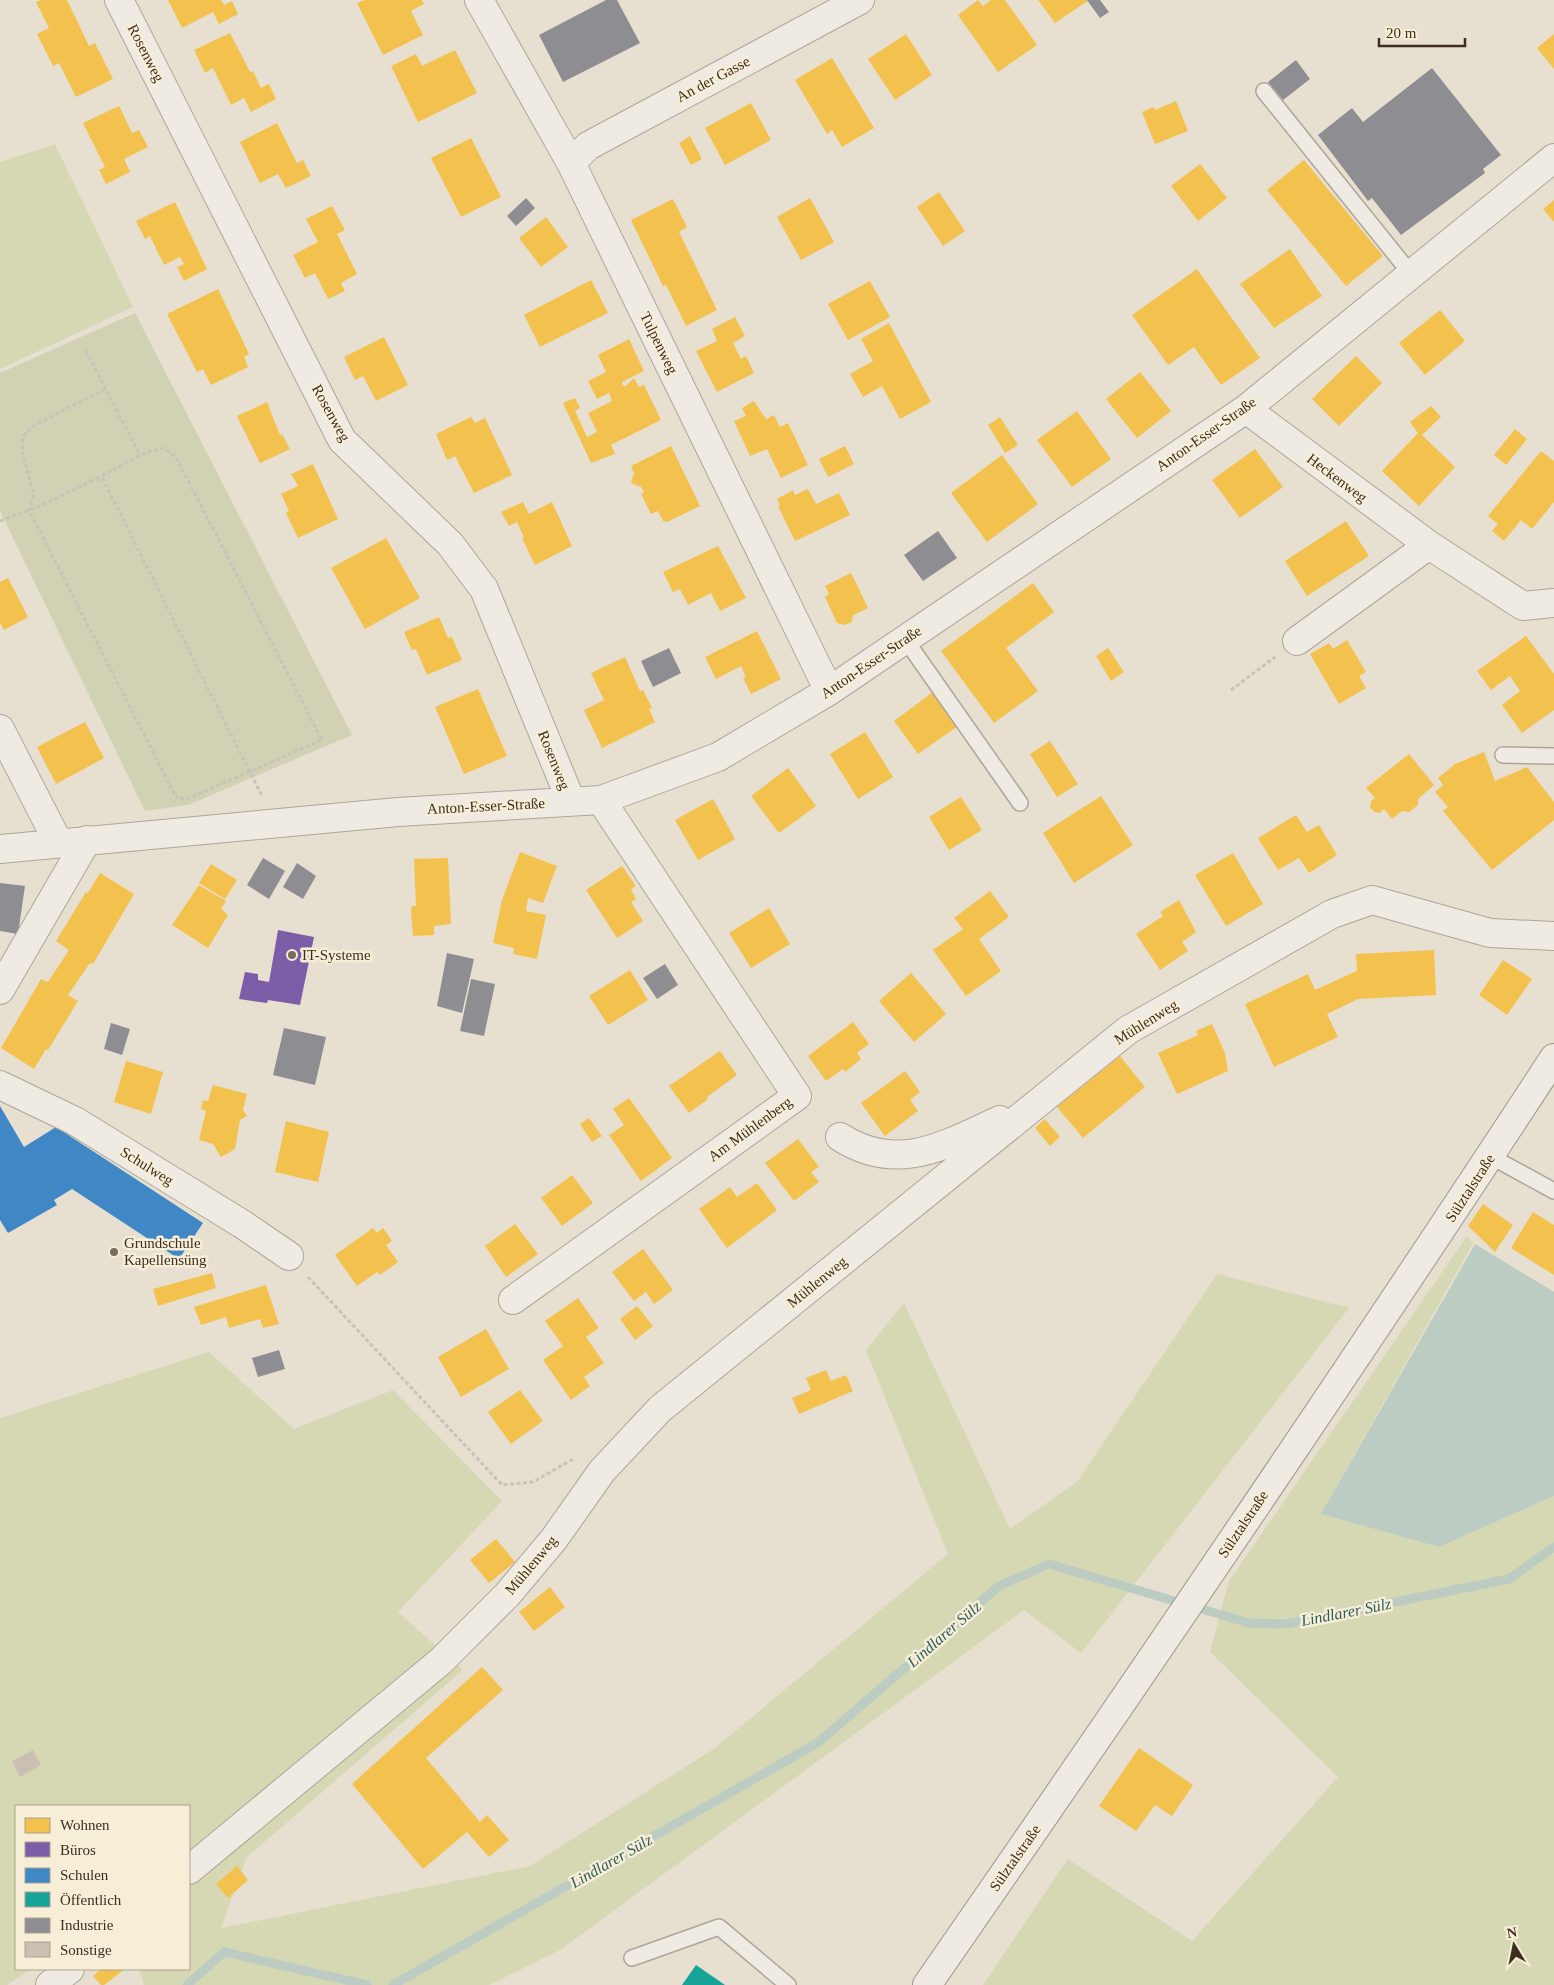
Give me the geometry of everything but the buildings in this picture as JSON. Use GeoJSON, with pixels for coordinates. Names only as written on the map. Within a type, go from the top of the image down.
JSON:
{"type":"FeatureCollection","features":[{"type":"Feature","properties":{"kind":"street","name":"Rosenweg"},"geometry":{"type":"LineString","coordinates":[[119,0],[342,440],[450,544],[484,589],[571,801]]}},
{"type":"Feature","properties":{"kind":"street","name":"Tulpenweg"},"geometry":{"type":"LineString","coordinates":[[479,0],[571,163],[829,691]]}},
{"type":"Feature","properties":{"kind":"street","name":"An der Gasse"},"geometry":{"type":"LineString","coordinates":[[571,163],[588,146],[860,0]]}},
{"type":"Feature","properties":{"kind":"street","name":"Anton-Esser-Straße"},"geometry":{"type":"LineString","coordinates":[[0,849],[58,842],[398,812],[601,800],[718,757],[829,691],[1246,409],[1554,158]]}},
{"type":"Feature","properties":{"kind":"street","name":"Heckenweg"},"geometry":{"type":"LineString","coordinates":[[1246,409],[1429,546],[1522,606],[1554,603]]}},
{"type":"Feature","properties":{"kind":"street"},"geometry":{"type":"LineString","coordinates":[[1297,641],[1429,546]]}},
{"type":"Feature","properties":{"kind":"street"},"geometry":{"type":"LineString","coordinates":[[0,729],[58,842]]}},
{"type":"Feature","properties":{"kind":"street","name":"Am Mühlenberg"},"geometry":{"type":"LineString","coordinates":[[513,1300],[797,1096],[601,800]]}},
{"type":"Feature","properties":{"kind":"street"},"geometry":{"type":"LineString","coordinates":[[0,990],[87,840]]}},
{"type":"Feature","properties":{"kind":"street","name":"Mühlenweg"},"geometry":{"type":"LineString","coordinates":[[190,1869],[441,1661],[507,1595],[554,1539],[602,1471],[660,1409],[1128,1030],[1332,914],[1372,900],[1490,933],[1554,936]]}},
{"type":"Feature","properties":{"kind":"street","name":"Sülztalstraße"},"geometry":{"type":"LineString","coordinates":[[927,1985],[1171,1633],[1554,1058]]}},
{"type":"Feature","properties":{"kind":"street","name":"Schulweg"},"geometry":{"type":"LineString","coordinates":[[0,1085],[75,1121],[242,1224],[289,1256]]}},
{"type":"Feature","properties":{"kind":"street"},"geometry":{"type":"LineString","coordinates":[[840,1137],[869,1151],[887,1155],[909,1155],[944,1146],[1000,1120],[1020,1118]]}},
{"type":"Feature","properties":{"kind":"street"},"geometry":{"type":"LineString","coordinates":[[50,1985],[69,1970]]}},
{"type":"Feature","properties":{"kind":"lane"},"geometry":{"type":"LineString","coordinates":[[1264,91],[1411,274]]}},
{"type":"Feature","properties":{"kind":"lane"},"geometry":{"type":"LineString","coordinates":[[905,639],[1020,803]]}},
{"type":"Feature","properties":{"kind":"lane"},"geometry":{"type":"LineString","coordinates":[[1503,755],[1554,756]]}},
{"type":"Feature","properties":{"kind":"lane"},"geometry":{"type":"LineString","coordinates":[[1490,1156],[1554,1191]]}},
{"type":"Feature","properties":{"kind":"lane"},"geometry":{"type":"LineString","coordinates":[[632,1958],[719,1927],[788,1985]]}},
{"type":"Feature","properties":{"kind":"path"},"geometry":{"type":"LineString","coordinates":[[86,351],[140,455]]}},
{"type":"Feature","properties":{"kind":"path"},"geometry":{"type":"LineString","coordinates":[[106,389],[35,425],[22,436],[23,455],[34,495],[29,510],[176,797],[182,832]]}},
{"type":"Feature","properties":{"kind":"path"},"geometry":{"type":"LineString","coordinates":[[0,521],[29,510],[96,479],[140,455],[165,448],[177,459],[322,740],[187,799],[176,797]]}},
{"type":"Feature","properties":{"kind":"path"},"geometry":{"type":"LineString","coordinates":[[96,479],[103,479],[275,823]]}},
{"type":"Feature","properties":{"kind":"path"},"geometry":{"type":"LineString","coordinates":[[1231,690],[1297,641]]}},
{"type":"Feature","properties":{"kind":"path"},"geometry":{"type":"LineString","coordinates":[[289,1256],[502,1486],[533,1482],[584,1453]]}},
{"type":"Feature","properties":{"kind":"green space"},"geometry":{"type":"Polygon","coordinates":[[[55,144],[133,307],[0,369],[0,162],[55,144]]]}},
{"type":"Feature","properties":{"kind":"green space"},"geometry":{"type":"Polygon","coordinates":[[[135,313],[352,735],[188,805],[145,811],[0,511],[0,373],[135,313]]]}},
{"type":"Feature","properties":{"kind":"green space"},"geometry":{"type":"Polygon","coordinates":[[[1467,1236],[1473,1243],[1321,1514],[1439,1547],[1554,1496],[1554,1985],[983,1985],[1068,1859],[1192,1941],[1338,1777],[1210,1652],[1229,1581],[1467,1236]]]}},
{"type":"Feature","properties":{"kind":"green space"},"geometry":{"type":"Polygon","coordinates":[[[1217,1274],[1349,1308],[1081,1653],[1024,1610],[560,1950],[489,1985],[144,1985],[139,1970],[190,1970],[190,1805],[15,1805],[15,1970],[30,1970],[7,1985],[0,1985],[0,1418],[209,1352],[294,1429],[393,1390],[502,1501],[398,1612],[463,1670],[246,1858],[221,1928],[530,1866],[715,1748],[948,1554],[866,1350],[904,1303],[1010,1529],[1078,1481],[1217,1274]]]}},
{"type":"Feature","properties":{"kind":"shaded area"},"geometry":{"type":"Polygon","coordinates":[[[1475,1244],[1554,1292],[1554,1496],[1439,1547],[1321,1514],[1475,1244]]]}},
{"type":"Feature","properties":{"kind":"waterway","name":"Lindlarer Sülz"},"geometry":{"type":"LineString","coordinates":[[393,1985],[819,1742],[999,1586],[1049,1564],[1249,1623],[1286,1624],[1509,1579],[1554,1547]]}},
{"type":"Feature","properties":{"kind":"waterway","name":"Lindlarer Sülz"},"geometry":{"type":"LineString","coordinates":[[187,1985],[224,1952],[367,1985]]}},
{"type":"Feature","properties":{"kind":"place","name":"IT-Systeme"},"geometry":{"type":"Point","coordinates":[292,955]}},
{"type":"Feature","properties":{"kind":"place","name":"Grundschule Kapellensüng"},"geometry":{"type":"Point","coordinates":[114,1252]}}]}
